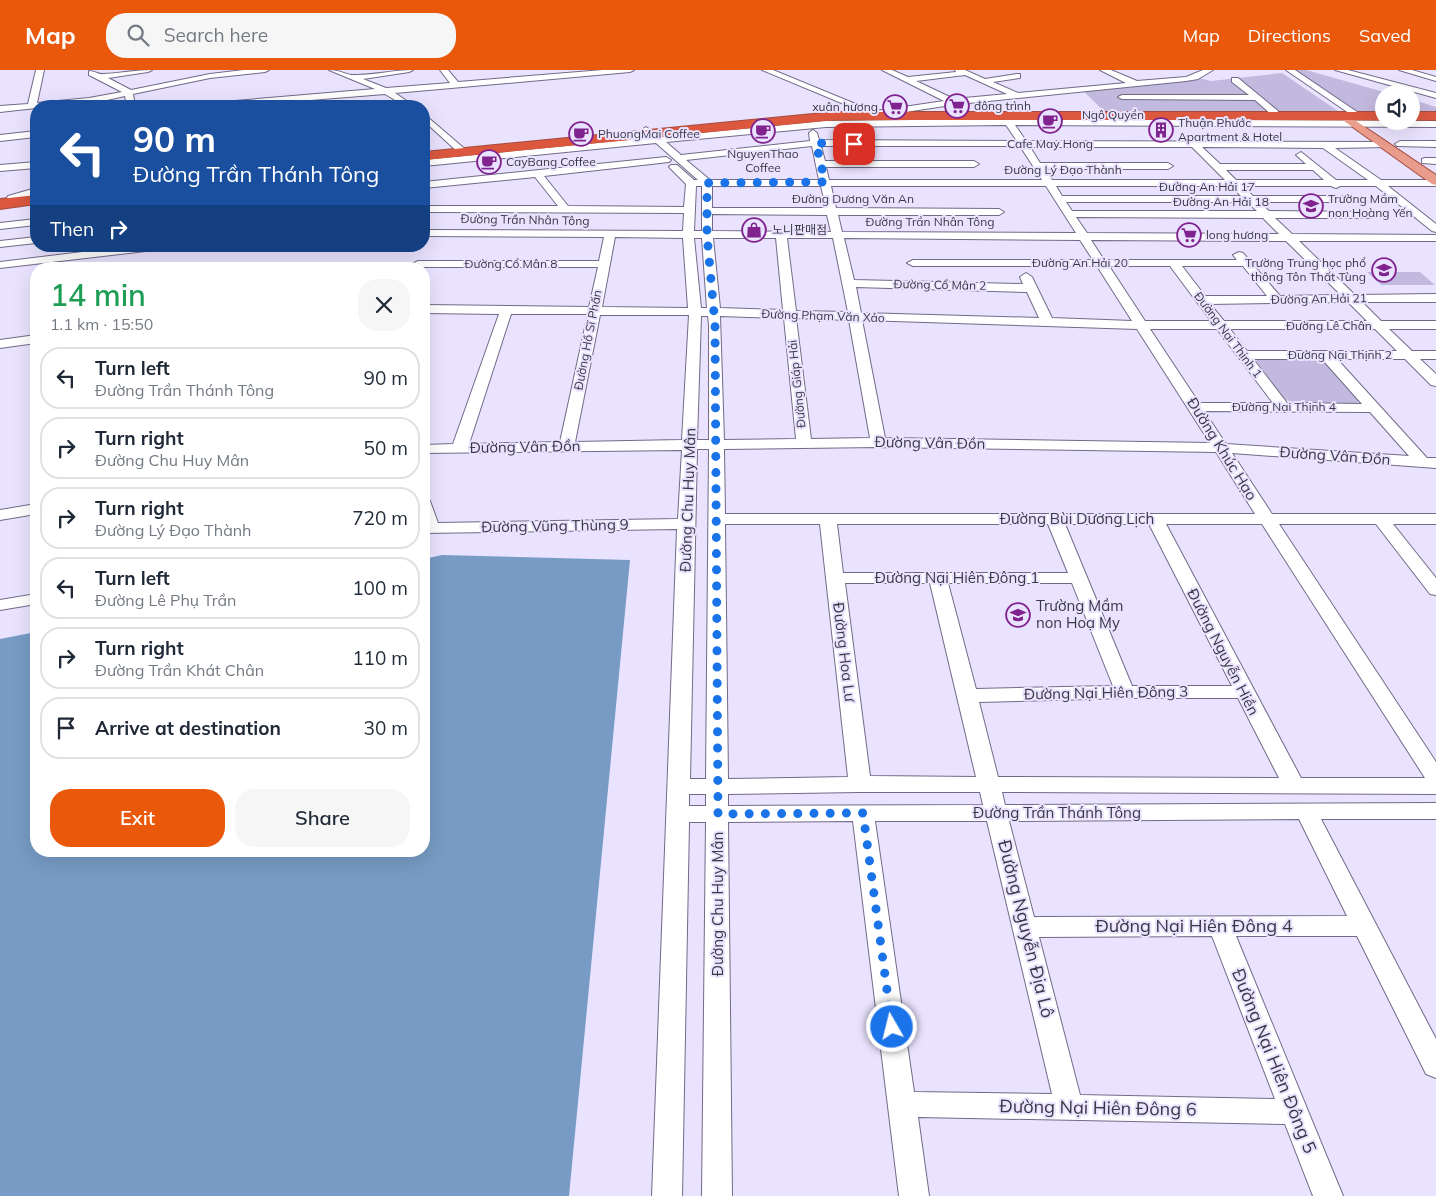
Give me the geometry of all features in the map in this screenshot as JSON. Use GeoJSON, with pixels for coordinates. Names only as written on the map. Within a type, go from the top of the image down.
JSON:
{"type":"FeatureCollection","features":[{"type":"Feature","properties":{"kind":"highway","name":"Ngô Quyền"},"geometry":{"type":"LineString","coordinates":[[430,159],[806,117],[876,113],[1355,118],[1375,120]]}},
{"type":"Feature","properties":{"kind":"highway"},"geometry":{"type":"LineString","coordinates":[[1420,114],[1436,114]]}},
{"type":"Feature","properties":{"kind":"highway","name":"Ngô Quyền"},"geometry":{"type":"LineString","coordinates":[[645,135],[809,121],[1355,118],[1375,115]]}},
{"type":"Feature","properties":{"kind":"highway"},"geometry":{"type":"LineString","coordinates":[[1420,122],[1436,123]]}},
{"type":"Feature","properties":{"kind":"highway"},"geometry":{"type":"LineString","coordinates":[[5,201],[30,196]]}},
{"type":"Feature","properties":{"kind":"highway"},"geometry":{"type":"LineString","coordinates":[[5,201],[30,202]]}},
{"type":"Feature","properties":{"kind":"main road"},"geometry":{"type":"LineString","coordinates":[[1355,118],[1430,161],[1436,169]]}},
{"type":"Feature","properties":{"kind":"main road"},"geometry":{"type":"LineString","coordinates":[[1355,118],[1385,145],[1436,182]]}},
{"type":"Feature","properties":{"kind":"street"},"geometry":{"type":"LineString","coordinates":[[33,100],[40,70]]}},
{"type":"Feature","properties":{"kind":"street"},"geometry":{"type":"LineString","coordinates":[[101,77],[148,70]]}},
{"type":"Feature","properties":{"kind":"street"},"geometry":{"type":"LineString","coordinates":[[102,100],[130,92],[210,76],[265,70]]}},
{"type":"Feature","properties":{"kind":"street"},"geometry":{"type":"LineString","coordinates":[[333,70],[388,92],[401,100]]}},
{"type":"Feature","properties":{"kind":"street"},"geometry":{"type":"LineString","coordinates":[[354,79],[405,70]]}},
{"type":"Feature","properties":{"kind":"street"},"geometry":{"type":"LineString","coordinates":[[444,70],[457,86]]}},
{"type":"Feature","properties":{"kind":"street"},"geometry":{"type":"LineString","coordinates":[[507,70],[532,76],[547,77],[630,70]]}},
{"type":"Feature","properties":{"kind":"street"},"geometry":{"type":"LineString","coordinates":[[770,70],[876,113],[1275,113],[1436,123]]}},
{"type":"Feature","properties":{"kind":"street"},"geometry":{"type":"LineString","coordinates":[[886,70],[954,102],[968,112]]}},
{"type":"Feature","properties":{"kind":"street"},"geometry":{"type":"LineString","coordinates":[[1104,70],[1138,84]]}},
{"type":"Feature","properties":{"kind":"street"},"geometry":{"type":"LineString","coordinates":[[1169,70],[1195,77]]}},
{"type":"Feature","properties":{"kind":"street"},"geometry":{"type":"LineString","coordinates":[[876,113],[954,102],[1195,77],[1209,70]]}},
{"type":"Feature","properties":{"kind":"street"},"geometry":{"type":"LineString","coordinates":[[1339,70],[1436,96]]}},
{"type":"Feature","properties":{"kind":"street"},"geometry":{"type":"LineString","coordinates":[[1403,70],[1436,79]]}},
{"type":"Feature","properties":{"kind":"street"},"geometry":{"type":"LineString","coordinates":[[92,71],[130,92]]}},
{"type":"Feature","properties":{"kind":"street"},"geometry":{"type":"LineString","coordinates":[[89,100],[92,71]]}},
{"type":"Feature","properties":{"kind":"street"},"geometry":{"type":"LineString","coordinates":[[907,80],[962,71],[1017,96]]}},
{"type":"Feature","properties":{"kind":"street"},"geometry":{"type":"LineString","coordinates":[[1286,71],[1331,106],[1355,118]]}},
{"type":"Feature","properties":{"kind":"street"},"geometry":{"type":"LineString","coordinates":[[1286,71],[1355,118]]}},
{"type":"Feature","properties":{"kind":"street"},"geometry":{"type":"LineString","coordinates":[[532,76],[550,89]]}},
{"type":"Feature","properties":{"kind":"street"},"geometry":{"type":"LineString","coordinates":[[287,100],[457,86],[532,76],[547,77]]}},
{"type":"Feature","properties":{"kind":"street"},"geometry":{"type":"LineString","coordinates":[[985,82],[1017,76]]}},
{"type":"Feature","properties":{"kind":"street"},"geometry":{"type":"LineString","coordinates":[[1235,80],[1275,113]]}},
{"type":"Feature","properties":{"kind":"street"},"geometry":{"type":"LineString","coordinates":[[1151,98],[1244,88]]}},
{"type":"Feature","properties":{"kind":"street"},"geometry":{"type":"LineString","coordinates":[[130,92],[131,100]]}},
{"type":"Feature","properties":{"kind":"street"},"geometry":{"type":"LineString","coordinates":[[1127,105],[1121,96],[1151,98],[1257,98]]}},
{"type":"Feature","properties":{"kind":"street"},"geometry":{"type":"LineString","coordinates":[[0,109],[30,106]]}},
{"type":"Feature","properties":{"kind":"street"},"geometry":{"type":"LineString","coordinates":[[430,152],[463,154],[550,150],[645,135],[810,124],[1008,121]]}},
{"type":"Feature","properties":{"kind":"street","name":"Đường Khúc Hạo"},"geometry":{"type":"LineString","coordinates":[[1008,121],[1436,779]]}},
{"type":"Feature","properties":{"kind":"street"},"geometry":{"type":"LineString","coordinates":[[430,123],[463,154],[483,183]]}},
{"type":"Feature","properties":{"kind":"street"},"geometry":{"type":"LineString","coordinates":[[810,124],[822,164],[836,236],[849,283],[878,442]]}},
{"type":"Feature","properties":{"kind":"street"},"geometry":{"type":"LineString","coordinates":[[0,138],[30,132]]}},
{"type":"Feature","properties":{"kind":"street"},"geometry":{"type":"LineString","coordinates":[[645,135],[699,183]]}},
{"type":"Feature","properties":{"kind":"street"},"geometry":{"type":"LineString","coordinates":[[430,185],[483,183],[536,173],[816,143],[1024,145],[1116,155],[1158,156],[1195,145],[1385,145]]}},
{"type":"Feature","properties":{"kind":"street"},"geometry":{"type":"LineString","coordinates":[[965,144],[1006,224]]}},
{"type":"Feature","properties":{"kind":"street"},"geometry":{"type":"LineString","coordinates":[[1241,144],[1266,167]]}},
{"type":"Feature","properties":{"kind":"street"},"geometry":{"type":"LineString","coordinates":[[1400,144],[1436,144]]}},
{"type":"Feature","properties":{"kind":"street"},"geometry":{"type":"LineString","coordinates":[[1195,145],[1436,382]]}},
{"type":"Feature","properties":{"kind":"street"},"geometry":{"type":"LineString","coordinates":[[1325,145],[1377,182],[1436,229]]}},
{"type":"Feature","properties":{"kind":"street"},"geometry":{"type":"LineString","coordinates":[[550,150],[568,170]]}},
{"type":"Feature","properties":{"kind":"street"},"geometry":{"type":"LineString","coordinates":[[1038,166],[1116,155],[1158,156],[1183,182]]}},
{"type":"Feature","properties":{"kind":"street"},"geometry":{"type":"LineString","coordinates":[[1339,155],[1297,155],[1315,167],[1401,238]]}},
{"type":"Feature","properties":{"kind":"street"},"geometry":{"type":"LineString","coordinates":[[822,164],[974,164]]}},
{"type":"Feature","properties":{"kind":"street"},"geometry":{"type":"LineString","coordinates":[[0,168],[30,166]]}},
{"type":"Feature","properties":{"kind":"street"},"geometry":{"type":"LineString","coordinates":[[1217,167],[1315,167]]}},
{"type":"Feature","properties":{"kind":"street"},"geometry":{"type":"LineString","coordinates":[[536,173],[565,209]]}},
{"type":"Feature","properties":{"kind":"street","name":"Đường Lý Đạo Thành"},"geometry":{"type":"LineString","coordinates":[[699,183],[768,197],[825,182],[1436,182]]}},
{"type":"Feature","properties":{"kind":"street","name":"Đường Chu Huy Mân"},"geometry":{"type":"LineString","coordinates":[[667,1196],[686,524],[695,312],[688,235],[689,210],[699,183]]}},
{"type":"Feature","properties":{"kind":"street","name":"Đường Chu Huy Mân"},"geometry":{"type":"LineString","coordinates":[[699,183],[708,211],[707,235],[715,312],[718,814],[717,1196]]}},
{"type":"Feature","properties":{"kind":"street"},"geometry":{"type":"LineString","coordinates":[[883,183],[890,204]]}},
{"type":"Feature","properties":{"kind":"street"},"geometry":{"type":"LineString","coordinates":[[935,183],[946,212]]}},
{"type":"Feature","properties":{"kind":"street"},"geometry":{"type":"LineString","coordinates":[[5,201],[30,193]]}},
{"type":"Feature","properties":{"kind":"street","name":"Đường Dương Văn An"},"geometry":{"type":"LineString","coordinates":[[708,211],[768,197],[832,211],[890,204],[946,212],[1006,224]]}},
{"type":"Feature","properties":{"kind":"street","name":"Đường An Hải 17"},"geometry":{"type":"LineString","coordinates":[[1060,199],[1353,199]]}},
{"type":"Feature","properties":{"kind":"street"},"geometry":{"type":"LineString","coordinates":[[430,210],[493,217],[565,209],[689,210]]}},
{"type":"Feature","properties":{"kind":"street","name":"Đường An Hải 18"},"geometry":{"type":"LineString","coordinates":[[1069,214],[1265,215],[1380,220]]}},
{"type":"Feature","properties":{"kind":"street","name":"Đường Trần Nhân Tông"},"geometry":{"type":"LineString","coordinates":[[430,233],[493,217],[610,235],[836,236],[909,249],[1006,224],[1083,237],[1436,238]]}},
{"type":"Feature","properties":{"kind":"street"},"geometry":{"type":"LineString","coordinates":[[0,226],[30,223]]}},
{"type":"Feature","properties":{"kind":"street","name":"Đường Hồ Sĩ Phấn"},"geometry":{"type":"LineString","coordinates":[[567,446],[610,235]]}},
{"type":"Feature","properties":{"kind":"street","name":"Đường Giáp Hải"},"geometry":{"type":"LineString","coordinates":[[781,236],[804,443]]}},
{"type":"Feature","properties":{"kind":"street"},"geometry":{"type":"LineString","coordinates":[[1224,238],[1278,300]]}},
{"type":"Feature","properties":{"kind":"street"},"geometry":{"type":"LineString","coordinates":[[0,244],[30,241]]}},
{"type":"Feature","properties":{"kind":"street"},"geometry":{"type":"LineString","coordinates":[[909,249],[919,284]]}},
{"type":"Feature","properties":{"kind":"street","name":"Đường An Hải 20"},"geometry":{"type":"LineString","coordinates":[[909,249],[1018,263],[1246,263]]}},
{"type":"Feature","properties":{"kind":"street"},"geometry":{"type":"LineString","coordinates":[[0,265],[112,252]]}},
{"type":"Feature","properties":{"kind":"street"},"geometry":{"type":"LineString","coordinates":[[1018,263],[1047,321]]}},
{"type":"Feature","properties":{"kind":"street","name":"Đường Nại Thịnh 1"},"geometry":{"type":"LineString","coordinates":[[1173,263],[1284,407]]}},
{"type":"Feature","properties":{"kind":"street","name":"Đường Cổ Mân 8"},"geometry":{"type":"LineString","coordinates":[[430,269],[603,270]]}},
{"type":"Feature","properties":{"kind":"street","name":"Đường Cổ Mân 2"},"geometry":{"type":"LineString","coordinates":[[849,283],[1030,288]]}},
{"type":"Feature","properties":{"kind":"street","name":"Đường An Hải 21"},"geometry":{"type":"LineString","coordinates":[[1202,300],[1436,298]]}},
{"type":"Feature","properties":{"kind":"street","name":"Đường Phạm Văn Xảo"},"geometry":{"type":"LineString","coordinates":[[430,309],[715,312],[1222,326]]}},
{"type":"Feature","properties":{"kind":"street"},"geometry":{"type":"LineString","coordinates":[[460,448],[506,311]]}},
{"type":"Feature","properties":{"kind":"street","name":"Đường Lê Chân"},"geometry":{"type":"LineString","coordinates":[[1222,326],[1436,326]]}},
{"type":"Feature","properties":{"kind":"street"},"geometry":{"type":"LineString","coordinates":[[0,344],[30,340]]}},
{"type":"Feature","properties":{"kind":"street","name":"Đường Nại Thịnh 2"},"geometry":{"type":"LineString","coordinates":[[1244,355],[1436,355]]}},
{"type":"Feature","properties":{"kind":"street"},"geometry":{"type":"LineString","coordinates":[[1326,355],[1373,408],[1429,463]]}},
{"type":"Feature","properties":{"kind":"street","name":"Đường Nại Thịnh 4"},"geometry":{"type":"LineString","coordinates":[[1195,407],[1373,408]]}},
{"type":"Feature","properties":{"kind":"street","name":"Đường Vân Đồn"},"geometry":{"type":"LineString","coordinates":[[430,450],[878,442],[1221,448],[1429,463]]}},
{"type":"Feature","properties":{"kind":"street"},"geometry":{"type":"LineString","coordinates":[[0,515],[30,510]]}},
{"type":"Feature","properties":{"kind":"street"},"geometry":{"type":"LineString","coordinates":[[1054,518],[1125,692]]}},
{"type":"Feature","properties":{"kind":"street","name":"Đường Bùi Dương Lịch"},"geometry":{"type":"LineString","coordinates":[[717,519],[1436,519]]}},
{"type":"Feature","properties":{"kind":"street","name":"Đường Hoa Lư"},"geometry":{"type":"LineString","coordinates":[[828,519],[860,784]]}},
{"type":"Feature","properties":{"kind":"street","name":"Đường Nguyễn Hiền"},"geometry":{"type":"LineString","coordinates":[[1155,519],[1292,784]]}},
{"type":"Feature","properties":{"kind":"street"},"geometry":{"type":"LineString","coordinates":[[1381,519],[1436,590]]}},
{"type":"Feature","properties":{"kind":"street","name":"Đường Vũng Thùng 9"},"geometry":{"type":"LineString","coordinates":[[430,528],[686,524]]}},
{"type":"Feature","properties":{"kind":"street","name":"Đường Nại Hiên Đông 1"},"geometry":{"type":"LineString","coordinates":[[834,578],[1079,578]]}},
{"type":"Feature","properties":{"kind":"street","name":"Đường Nguyễn Địa Lô"},"geometry":{"type":"LineString","coordinates":[[938,578],[998,813],[1069,1107]]}},
{"type":"Feature","properties":{"kind":"street"},"geometry":{"type":"LineString","coordinates":[[0,605],[30,599]]}},
{"type":"Feature","properties":{"kind":"street","name":"Đường Nại Hiên Đông 3"},"geometry":{"type":"LineString","coordinates":[[968,696],[1125,692],[1243,692]]}},
{"type":"Feature","properties":{"kind":"street","name":"Đường Trần Thánh Tông"},"geometry":{"type":"LineString","coordinates":[[678,787],[860,784],[990,786],[1292,784],[1436,786]]}},
{"type":"Feature","properties":{"kind":"street","name":"Đường Trần Thánh Tông"},"geometry":{"type":"LineString","coordinates":[[678,814],[1436,811]]}},
{"type":"Feature","properties":{"kind":"street"},"geometry":{"type":"LineString","coordinates":[[1306,812],[1436,1066]]}},
{"type":"Feature","properties":{"kind":"street"},"geometry":{"type":"LineString","coordinates":[[863,813],[914,1196]]}},
{"type":"Feature","properties":{"kind":"street","name":"Đường Nại Hiên Đông 5"},"geometry":{"type":"LineString","coordinates":[[1220,926],[1328,1196]]}},
{"type":"Feature","properties":{"kind":"street","name":"Đường Nại Hiên Đông 4"},"geometry":{"type":"LineString","coordinates":[[1024,927],[1363,926]]}},
{"type":"Feature","properties":{"kind":"street","name":"Đường Nại Hiên Đông 6"},"geometry":{"type":"LineString","coordinates":[[902,1104],[1294,1112]]}},
{"type":"Feature","properties":{"kind":"shaded area"},"geometry":{"type":"Polygon","coordinates":[[[1290,70],[1306,70],[1375,89],[1375,113],[1355,113],[1290,70]]]}},
{"type":"Feature","properties":{"kind":"shaded area"},"geometry":{"type":"Polygon","coordinates":[[[1282,73],[1341,113],[1106,113],[1082,90],[1195,77],[1211,81],[1282,73]]]}},
{"type":"Feature","properties":{"kind":"shaded area"},"geometry":{"type":"Polygon","coordinates":[[[1420,102],[1436,107],[1436,113],[1420,113],[1420,102]]]}},
{"type":"Feature","properties":{"kind":"shaded area"},"geometry":{"type":"Polygon","coordinates":[[[1367,272],[1420,272],[1435,285],[1381,285],[1367,272]]]}},
{"type":"Feature","properties":{"kind":"shaded area"},"geometry":{"type":"Polygon","coordinates":[[[1254,358],[1323,359],[1362,400],[1353,405],[1300,405],[1284,399],[1254,358]]]}},
{"type":"Feature","properties":{"kind":"water"},"geometry":{"type":"Polygon","coordinates":[[[442,555],[630,560],[569,1196],[0,1196],[0,639],[30,633],[30,857],[430,857],[430,558],[442,555]]]}},
{"type":"Feature","properties":{"kind":"place","name":"đông trình"},"geometry":{"type":"Point","coordinates":[957,106]}},
{"type":"Feature","properties":{"kind":"place","name":"xuân hương"},"geometry":{"type":"Point","coordinates":[895,107]}},
{"type":"Feature","properties":{"kind":"place","name":"Cafe May Hong"},"geometry":{"type":"Point","coordinates":[1050,121]}},
{"type":"Feature","properties":{"kind":"place","name":"Thuận Phước Apartment & Hotel"},"geometry":{"type":"Point","coordinates":[1161,130]}},
{"type":"Feature","properties":{"kind":"place","name":"NguyenThao Coffee"},"geometry":{"type":"Point","coordinates":[763,131]}},
{"type":"Feature","properties":{"kind":"place","name":"PhuongMai Coffee"},"geometry":{"type":"Point","coordinates":[581,134]}},
{"type":"Feature","properties":{"kind":"place","name":"CayBang Coffee"},"geometry":{"type":"Point","coordinates":[489,162]}},
{"type":"Feature","properties":{"kind":"place","name":"Trường Mầm non Hoàng Yến"},"geometry":{"type":"Point","coordinates":[1311,206]}},
{"type":"Feature","properties":{"kind":"place","name":"노니판매점"},"geometry":{"type":"Point","coordinates":[754,230]}},
{"type":"Feature","properties":{"kind":"place","name":"long hương"},"geometry":{"type":"Point","coordinates":[1189,235]}},
{"type":"Feature","properties":{"kind":"place","name":"Trường Trung học phổ thông Tôn Thất Tùng"},"geometry":{"type":"Point","coordinates":[1384,270]}},
{"type":"Feature","properties":{"kind":"place","name":"Trường Mầm non Hoạ My"},"geometry":{"type":"Point","coordinates":[1018,615]}},
{"type":"Feature","properties":{"kind":"route"},"geometry":{"type":"LineString","coordinates":[[854,144],[816,143],[825,182],[707,183],[707,235],[715,312],[718,814],[863,813],[892,1027]]}}]}
